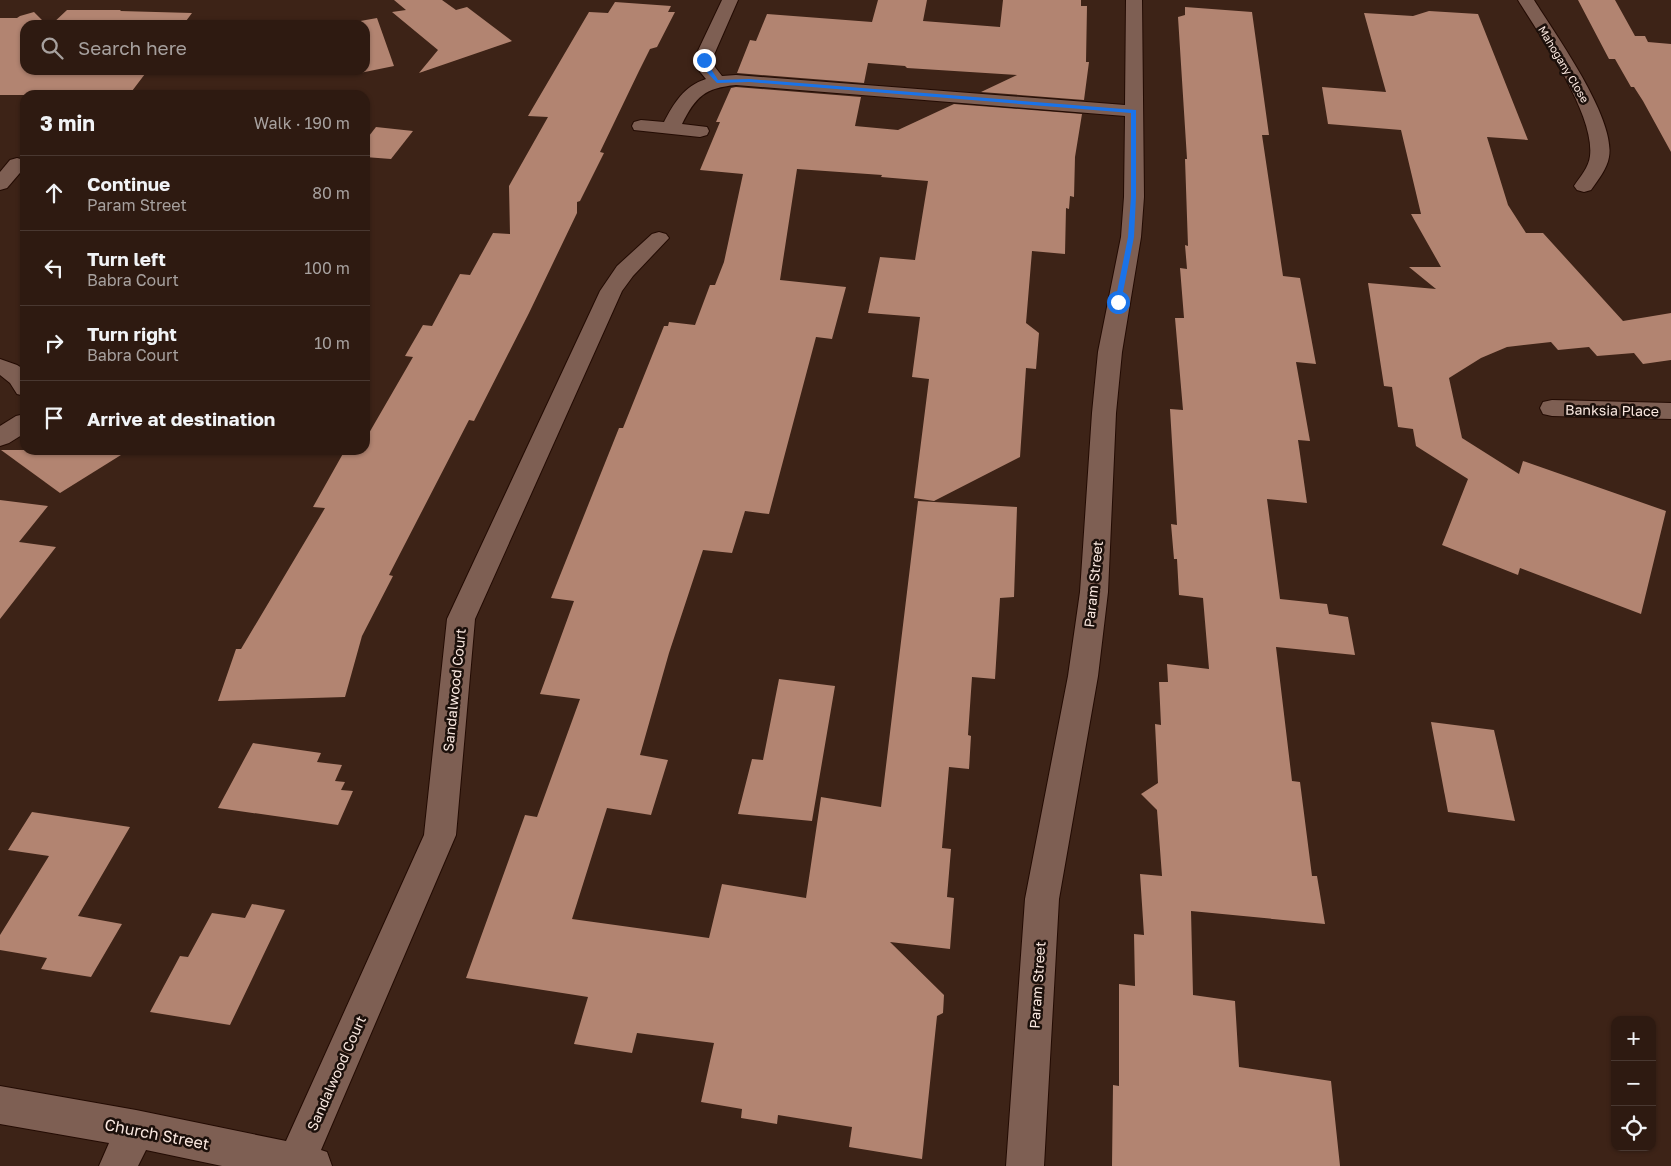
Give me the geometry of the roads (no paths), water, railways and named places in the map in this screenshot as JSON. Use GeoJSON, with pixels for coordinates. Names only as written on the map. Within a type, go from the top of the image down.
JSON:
{"type":"FeatureCollection","features":[{"type":"Feature","properties":{"kind":"street"},"geometry":{"type":"LineString","coordinates":[[717,82],[706,68],[704,58],[730,0]]}},
{"type":"Feature","properties":{"kind":"street","name":"Param Street"},"geometry":{"type":"LineString","coordinates":[[1025,1166],[1042,899],[1083,676],[1094,592],[1104,413],[1110,352],[1131,237],[1134,197],[1134,0]]}},
{"type":"Feature","properties":{"kind":"street","name":"Mahogany Close"},"geometry":{"type":"LineString","coordinates":[[1526,0],[1587,100],[1599,142],[1600,156],[1596,168],[1584,186]]}},
{"type":"Feature","properties":{"kind":"street"},"geometry":{"type":"LineString","coordinates":[[670,128],[690,94],[700,87],[717,82],[749,80],[1134,111]]}},
{"type":"Feature","properties":{"kind":"street"},"geometry":{"type":"LineString","coordinates":[[641,126],[700,131]]}},
{"type":"Feature","properties":{"kind":"street"},"geometry":{"type":"LineString","coordinates":[[0,184],[14,164]]}},
{"type":"Feature","properties":{"kind":"street","name":"Sandalwood Court"},"geometry":{"type":"LineString","coordinates":[[304,1164],[440,835],[461,619],[612,291],[625,271],[659,238]]}},
{"type":"Feature","properties":{"kind":"street"},"geometry":{"type":"LineString","coordinates":[[0,366],[20,377]]}},
{"type":"Feature","properties":{"kind":"street","name":"Banksia Place"},"geometry":{"type":"LineString","coordinates":[[1552,408],[1671,411]]}},
{"type":"Feature","properties":{"kind":"street"},"geometry":{"type":"LineString","coordinates":[[11,430],[20,421]]}},
{"type":"Feature","properties":{"kind":"street","name":"Church Street"},"geometry":{"type":"LineString","coordinates":[[0,1104],[136,1129],[304,1164]]}},
{"type":"Feature","properties":{"kind":"street"},"geometry":{"type":"LineString","coordinates":[[118,1166],[136,1129]]}}]}
